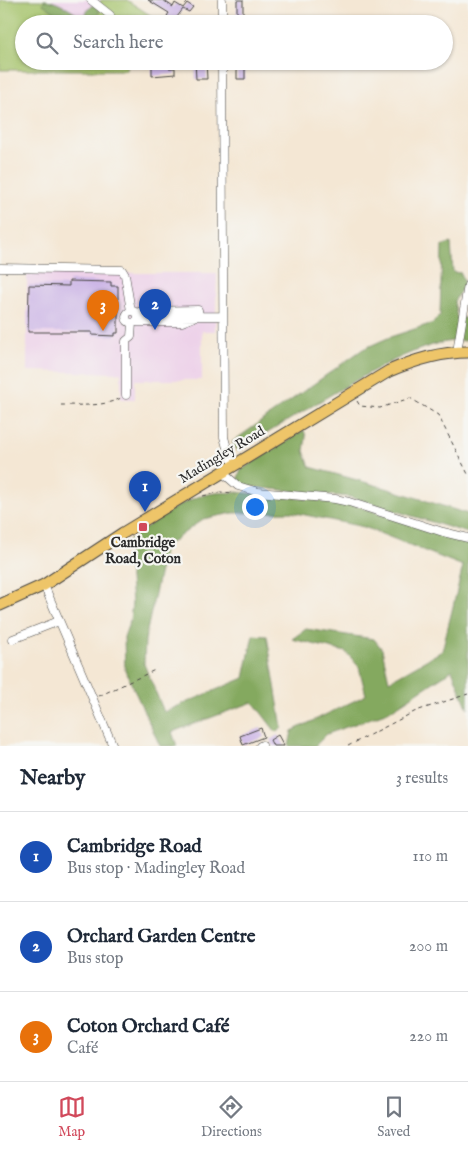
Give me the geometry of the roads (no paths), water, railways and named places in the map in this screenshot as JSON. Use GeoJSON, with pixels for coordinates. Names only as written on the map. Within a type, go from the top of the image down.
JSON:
{"type":"FeatureCollection","features":[{"type":"Feature","properties":{"kind":"highway","name":"Madingley Road"},"geometry":{"type":"LineString","coordinates":[[0,605],[44,585],[123,533],[389,371],[415,360],[434,355],[463,352]]}},
{"type":"Feature","properties":{"kind":"street"},"geometry":{"type":"LineString","coordinates":[[91,0],[110,15]]}},
{"type":"Feature","properties":{"kind":"street"},"geometry":{"type":"LineString","coordinates":[[222,0],[222,15]]}},
{"type":"Feature","properties":{"kind":"street"},"geometry":{"type":"LineString","coordinates":[[222,70],[224,437],[234,466]]}},
{"type":"Feature","properties":{"kind":"street"},"geometry":{"type":"LineString","coordinates":[[0,268],[122,270],[125,275],[135,317],[131,337],[126,341],[126,395]]}},
{"type":"Feature","properties":{"kind":"street"},"geometry":{"type":"LineString","coordinates":[[463,352],[468,285]]}},
{"type":"Feature","properties":{"kind":"street"},"geometry":{"type":"LineString","coordinates":[[135,317],[141,311],[198,310],[199,315]]}},
{"type":"Feature","properties":{"kind":"street"},"geometry":{"type":"LineString","coordinates":[[135,317],[182,322],[199,315],[222,316]]}},
{"type":"Feature","properties":{"kind":"street"},"geometry":{"type":"LineString","coordinates":[[223,472],[238,486],[258,492],[335,499],[468,538]]}},
{"type":"Feature","properties":{"kind":"street"},"geometry":{"type":"LineString","coordinates":[[44,585],[113,746]]}},
{"type":"Feature","properties":{"kind":"street"},"geometry":{"type":"LineString","coordinates":[[13,639],[59,620]]}},
{"type":"Feature","properties":{"kind":"place","name":"Orchard Garden Centre"},"geometry":{"type":"Point","coordinates":[155,330]}},
{"type":"Feature","properties":{"kind":"place","name":"Coton Orchard Café"},"geometry":{"type":"Point","coordinates":[103,331]}},
{"type":"Feature","properties":{"kind":"place","name":"Cambridge Road"},"geometry":{"type":"Point","coordinates":[145,512]}},
{"type":"Feature","properties":{"kind":"place","name":"Cambridge Road, Coton"},"geometry":{"type":"Point","coordinates":[143,527]}}]}
